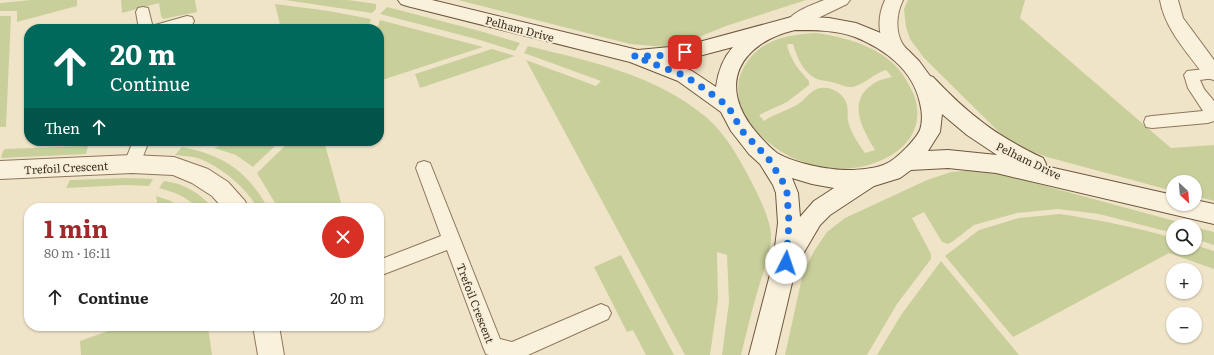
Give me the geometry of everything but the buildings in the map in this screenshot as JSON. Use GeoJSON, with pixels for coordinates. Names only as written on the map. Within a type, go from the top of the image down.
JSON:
{"type":"FeatureCollection","features":[{"type":"Feature","properties":{"kind":"street","name":"Pelham Drive"},"geometry":{"type":"LineString","coordinates":[[407,0],[634,56],[685,76],[728,106]]}},
{"type":"Feature","properties":{"kind":"street"},"geometry":{"type":"LineString","coordinates":[[795,23],[809,14],[841,0]]}},
{"type":"Feature","properties":{"kind":"street"},"geometry":{"type":"LineString","coordinates":[[768,158],[794,169],[824,178],[847,180],[866,179],[892,171],[907,161],[928,139],[933,115],[930,99],[912,66],[893,43],[889,32],[889,15],[894,0]]}},
{"type":"Feature","properties":{"kind":"street"},"geometry":{"type":"LineString","coordinates":[[1169,0],[1174,20],[1213,73]]}},
{"type":"Feature","properties":{"kind":"street"},"geometry":{"type":"LineString","coordinates":[[762,355],[786,263],[789,223],[787,193],[783,182],[768,158],[742,131],[728,106],[726,85],[727,74],[731,64],[737,54],[748,42],[774,28],[795,23],[820,23],[848,28],[880,41],[912,66]]}},
{"type":"Feature","properties":{"kind":"street","name":"Pelham Drive"},"geometry":{"type":"LineString","coordinates":[[634,56],[656,56],[696,50],[774,28]]}},
{"type":"Feature","properties":{"kind":"street","name":"Pelham Drive"},"geometry":{"type":"LineString","coordinates":[[912,66],[955,114],[982,135],[1013,154],[1071,180]]}},
{"type":"Feature","properties":{"kind":"street","name":"Pelham Drive"},"geometry":{"type":"LineString","coordinates":[[907,161],[936,158],[996,164],[1214,214]]}},
{"type":"Feature","properties":{"kind":"street","name":"Trefoil Crescent"},"geometry":{"type":"LineString","coordinates":[[0,170],[132,164],[174,166],[200,176],[220,189],[233,203]]}},
{"type":"Feature","properties":{"kind":"street"},"geometry":{"type":"LineString","coordinates":[[786,263],[812,218],[822,208],[866,179]]}},
{"type":"Feature","properties":{"kind":"street"},"geometry":{"type":"LineString","coordinates":[[267,331],[271,355]]}},
{"type":"Feature","properties":{"kind":"lane"},"geometry":{"type":"LineString","coordinates":[[143,12],[145,24]]}},
{"type":"Feature","properties":{"kind":"lane"},"geometry":{"type":"LineString","coordinates":[[177,24],[187,21]]}},
{"type":"Feature","properties":{"kind":"lane"},"geometry":{"type":"LineString","coordinates":[[1152,122],[1208,117],[1211,114],[1211,109],[1192,84],[1190,78],[1192,75],[1213,73]]}},
{"type":"Feature","properties":{"kind":"lane"},"geometry":{"type":"LineString","coordinates":[[132,164],[139,146]]}},
{"type":"Feature","properties":{"kind":"lane","name":"Trefoil Crescent"},"geometry":{"type":"LineString","coordinates":[[424,168],[493,347],[512,352],[601,313]]}},
{"type":"Feature","properties":{"kind":"lane"},"geometry":{"type":"LineString","coordinates":[[384,266],[452,240]]}},
{"type":"Feature","properties":{"kind":"green space"},"geometry":{"type":"Polygon","coordinates":[[[31,0],[77,0],[77,6],[17,22],[17,11],[0,11],[0,3],[31,0]]]}},
{"type":"Feature","properties":{"kind":"green space"},"geometry":{"type":"Polygon","coordinates":[[[121,0],[195,0],[197,12],[163,19],[161,16],[159,3],[122,13],[121,0]]]}},
{"type":"Feature","properties":{"kind":"green space"},"geometry":{"type":"Polygon","coordinates":[[[285,0],[348,0],[376,4],[376,9],[372,13],[285,0]]]}},
{"type":"Feature","properties":{"kind":"green space"},"geometry":{"type":"Polygon","coordinates":[[[458,0],[806,0],[726,26],[679,45],[664,47],[630,44],[458,0]]]}},
{"type":"Feature","properties":{"kind":"green space"},"geometry":{"type":"Polygon","coordinates":[[[908,0],[1025,0],[1020,18],[1171,148],[1214,145],[1214,201],[1202,198],[1202,175],[1166,175],[1166,189],[1047,157],[1022,148],[1001,134],[924,58],[910,39],[906,27],[904,9],[908,0]]]}},
{"type":"Feature","properties":{"kind":"green space"},"geometry":{"type":"Polygon","coordinates":[[[275,4],[329,11],[371,19],[370,24],[280,24],[275,4]]]}},
{"type":"Feature","properties":{"kind":"green space"},"geometry":{"type":"Polygon","coordinates":[[[387,7],[520,43],[515,51],[480,40],[380,14],[387,7]]]}},
{"type":"Feature","properties":{"kind":"green space"},"geometry":{"type":"Polygon","coordinates":[[[0,16],[11,16],[6,127],[0,127],[0,16]]]}},
{"type":"Feature","properties":{"kind":"green space"},"geometry":{"type":"Polygon","coordinates":[[[380,20],[483,47],[384,79],[384,24],[379,24],[380,20]]]}},
{"type":"Feature","properties":{"kind":"green space"},"geometry":{"type":"Polygon","coordinates":[[[815,33],[828,35],[869,47],[881,54],[902,73],[915,96],[917,115],[915,129],[908,141],[897,151],[885,159],[870,165],[855,168],[826,168],[799,161],[787,155],[764,138],[754,128],[743,112],[739,100],[738,88],[742,71],[748,61],[763,46],[782,38],[815,33]],[[793,44],[787,45],[789,51],[796,65],[809,81],[809,85],[787,102],[759,115],[764,121],[797,105],[817,89],[826,88],[835,90],[845,100],[849,125],[855,138],[865,153],[875,150],[861,123],[859,104],[862,96],[868,88],[878,81],[892,77],[886,70],[853,87],[817,79],[804,69],[793,44]]]}},
{"type":"Feature","properties":{"kind":"green space"},"geometry":{"type":"Polygon","coordinates":[[[528,46],[622,71],[666,90],[706,117],[720,131],[732,147],[767,215],[771,235],[768,257],[741,355],[722,355],[729,302],[727,255],[717,252],[718,299],[710,355],[685,355],[526,60],[596,86],[601,81],[524,53],[528,46]]]}},
{"type":"Feature","properties":{"kind":"green space"},"geometry":{"type":"Polygon","coordinates":[[[492,49],[515,56],[420,88],[415,74],[492,49]]]}},
{"type":"Feature","properties":{"kind":"green space"},"geometry":{"type":"Polygon","coordinates":[[[88,146],[86,154],[1,158],[5,149],[88,146]]]}},
{"type":"Feature","properties":{"kind":"green space"},"geometry":{"type":"Polygon","coordinates":[[[220,146],[275,146],[253,167],[236,155],[214,148],[220,146]]]}},
{"type":"Feature","properties":{"kind":"green space"},"geometry":{"type":"Polygon","coordinates":[[[285,146],[325,146],[341,203],[275,203],[257,173],[285,146]]]}},
{"type":"Feature","properties":{"kind":"green space"},"geometry":{"type":"Polygon","coordinates":[[[182,147],[197,150],[222,160],[243,175],[252,184],[265,203],[254,203],[233,179],[216,167],[197,158],[175,155],[182,147]]]}},
{"type":"Feature","properties":{"kind":"green space"},"geometry":{"type":"Polygon","coordinates":[[[974,170],[998,173],[1167,219],[1166,219],[1166,231],[1099,214],[1058,209],[1017,213],[974,225],[948,244],[942,242],[924,212],[912,218],[931,254],[931,259],[897,304],[867,355],[785,355],[803,273],[814,251],[827,232],[845,218],[927,180],[951,172],[974,170]]]}},
{"type":"Feature","properties":{"kind":"green space"},"geometry":{"type":"Polygon","coordinates":[[[127,178],[153,179],[149,186],[125,185],[66,188],[70,180],[127,178]]]}},
{"type":"Feature","properties":{"kind":"green space"},"geometry":{"type":"Polygon","coordinates":[[[164,181],[178,184],[191,190],[208,203],[192,203],[180,195],[159,188],[164,181]]]}},
{"type":"Feature","properties":{"kind":"green space"},"geometry":{"type":"Polygon","coordinates":[[[156,196],[174,203],[157,203],[156,196]]]}},
{"type":"Feature","properties":{"kind":"green space"},"geometry":{"type":"Polygon","coordinates":[[[1060,214],[1145,230],[1166,236],[1166,255],[1013,337],[945,256],[979,230],[1019,218],[1060,214]]]}},
{"type":"Feature","properties":{"kind":"green space"},"geometry":{"type":"Polygon","coordinates":[[[1202,229],[1214,232],[1214,245],[1202,241],[1202,229]]]}},
{"type":"Feature","properties":{"kind":"green space"},"geometry":{"type":"Polygon","coordinates":[[[1202,247],[1214,251],[1214,269],[1202,265],[1202,263],[1197,263],[1175,255],[1202,255],[1202,247]]]}},
{"type":"Feature","properties":{"kind":"green space"},"geometry":{"type":"Polygon","coordinates":[[[621,255],[674,355],[646,355],[633,330],[627,332],[594,267],[621,255]]]}},
{"type":"Feature","properties":{"kind":"green space"},"geometry":{"type":"Polygon","coordinates":[[[941,261],[1019,355],[877,355],[901,315],[941,261]]]}},
{"type":"Feature","properties":{"kind":"green space"},"geometry":{"type":"Polygon","coordinates":[[[108,331],[209,331],[212,355],[81,355],[80,341],[108,331]]]}},
{"type":"Feature","properties":{"kind":"route"},"geometry":{"type":"LineString","coordinates":[[685,52],[656,56],[634,56],[685,76],[696,82],[728,106],[742,131],[768,158],[783,182],[787,193],[789,223],[786,263]]}}]}
